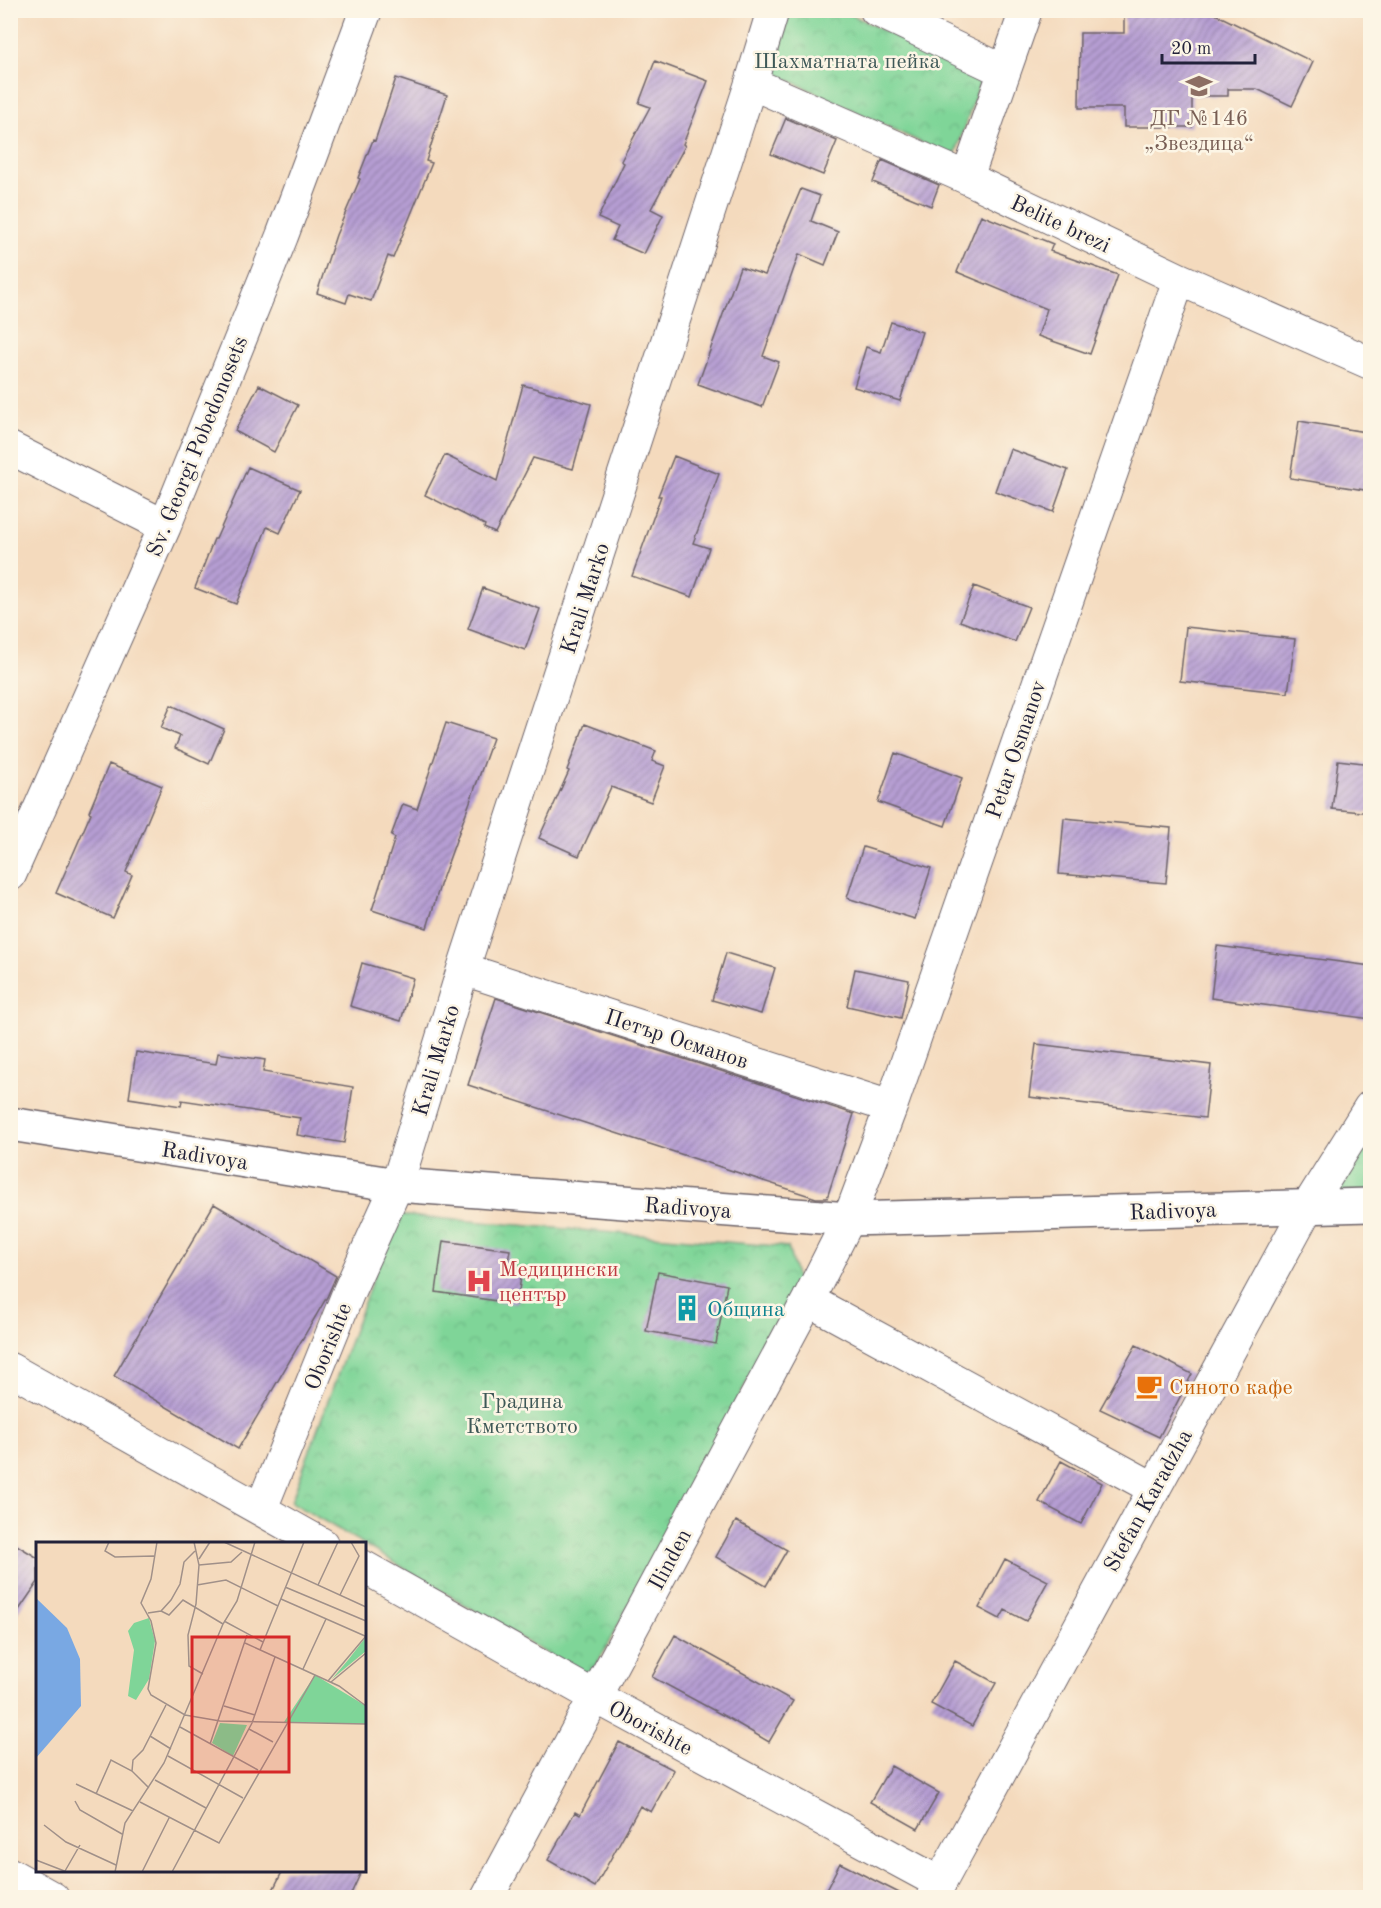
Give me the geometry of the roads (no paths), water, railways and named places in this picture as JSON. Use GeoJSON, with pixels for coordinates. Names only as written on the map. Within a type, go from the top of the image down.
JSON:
{"type":"FeatureCollection","features":[{"type":"Feature","properties":{"kind":"street","name":"Sv. Georgi Pobedonosets"},"geometry":{"type":"LineString","coordinates":[[10,875],[165,526],[282,236],[366,10]]}},
{"type":"Feature","properties":{"kind":"street","name":"Krali Marko"},"geometry":{"type":"LineString","coordinates":[[397,1185],[463,969],[773,10]]}},
{"type":"Feature","properties":{"kind":"street"},"geometry":{"type":"LineString","coordinates":[[876,10],[1004,71]]}},
{"type":"Feature","properties":{"kind":"street"},"geometry":{"type":"LineString","coordinates":[[966,178],[1026,10]]}},
{"type":"Feature","properties":{"kind":"street","name":"Belite brezi"},"geometry":{"type":"LineString","coordinates":[[751,83],[966,178],[1179,279],[1371,363]]}},
{"type":"Feature","properties":{"kind":"street","name":"Petar Osmanov"},"geometry":{"type":"LineString","coordinates":[[849,1219],[891,1107],[1179,279]]}},
{"type":"Feature","properties":{"kind":"street"},"geometry":{"type":"LineString","coordinates":[[10,448],[165,526]]}},
{"type":"Feature","properties":{"kind":"street","name":"Петър Османов"},"geometry":{"type":"LineString","coordinates":[[463,969],[891,1107]]}},
{"type":"Feature","properties":{"kind":"street","name":"Stefan Karadzha"},"geometry":{"type":"LineString","coordinates":[[936,1890],[1308,1206],[1371,1107]]}},
{"type":"Feature","properties":{"kind":"street","name":"Radivoya"},"geometry":{"type":"LineString","coordinates":[[10,1124],[397,1185],[849,1219],[1371,1205]]}},
{"type":"Feature","properties":{"kind":"street","name":"Oborishte"},"geometry":{"type":"LineString","coordinates":[[261,1509],[349,1291],[397,1185]]}},
{"type":"Feature","properties":{"kind":"street","name":"Ilinden"},"geometry":{"type":"LineString","coordinates":[[487,1898],[808,1300],[849,1219]]}},
{"type":"Feature","properties":{"kind":"street"},"geometry":{"type":"LineString","coordinates":[[808,1300],[1153,1488]]}},
{"type":"Feature","properties":{"kind":"street"},"geometry":{"type":"LineString","coordinates":[[10,1369],[319,1542]]}},
{"type":"Feature","properties":{"kind":"street","name":"Oborishte"},"geometry":{"type":"LineString","coordinates":[[366,1568],[936,1890]]}},
{"type":"Feature","properties":{"kind":"street"},"geometry":{"type":"LineString","coordinates":[[10,1874],[53,1898]]}},
{"type":"Feature","properties":{"kind":"place","name":"ДГ №146 „Звездица“"},"geometry":{"type":"Point","coordinates":[1199,86]}},
{"type":"Feature","properties":{"kind":"place","name":"Медицински център"},"geometry":{"type":"Point","coordinates":[479,1281]}},
{"type":"Feature","properties":{"kind":"place","name":"Община"},"geometry":{"type":"Point","coordinates":[687,1308]}},
{"type":"Feature","properties":{"kind":"place","name":"Синото кафе"},"geometry":{"type":"Point","coordinates":[1149,1386]}},
{"type":"Feature","properties":{"kind":"park label","name":"Шахматната пейка"},"geometry":{"type":"Point","coordinates":[847,60]}},
{"type":"Feature","properties":{"kind":"park label","name":"Градина Кметството"},"geometry":{"type":"Point","coordinates":[522,1412]}}]}
